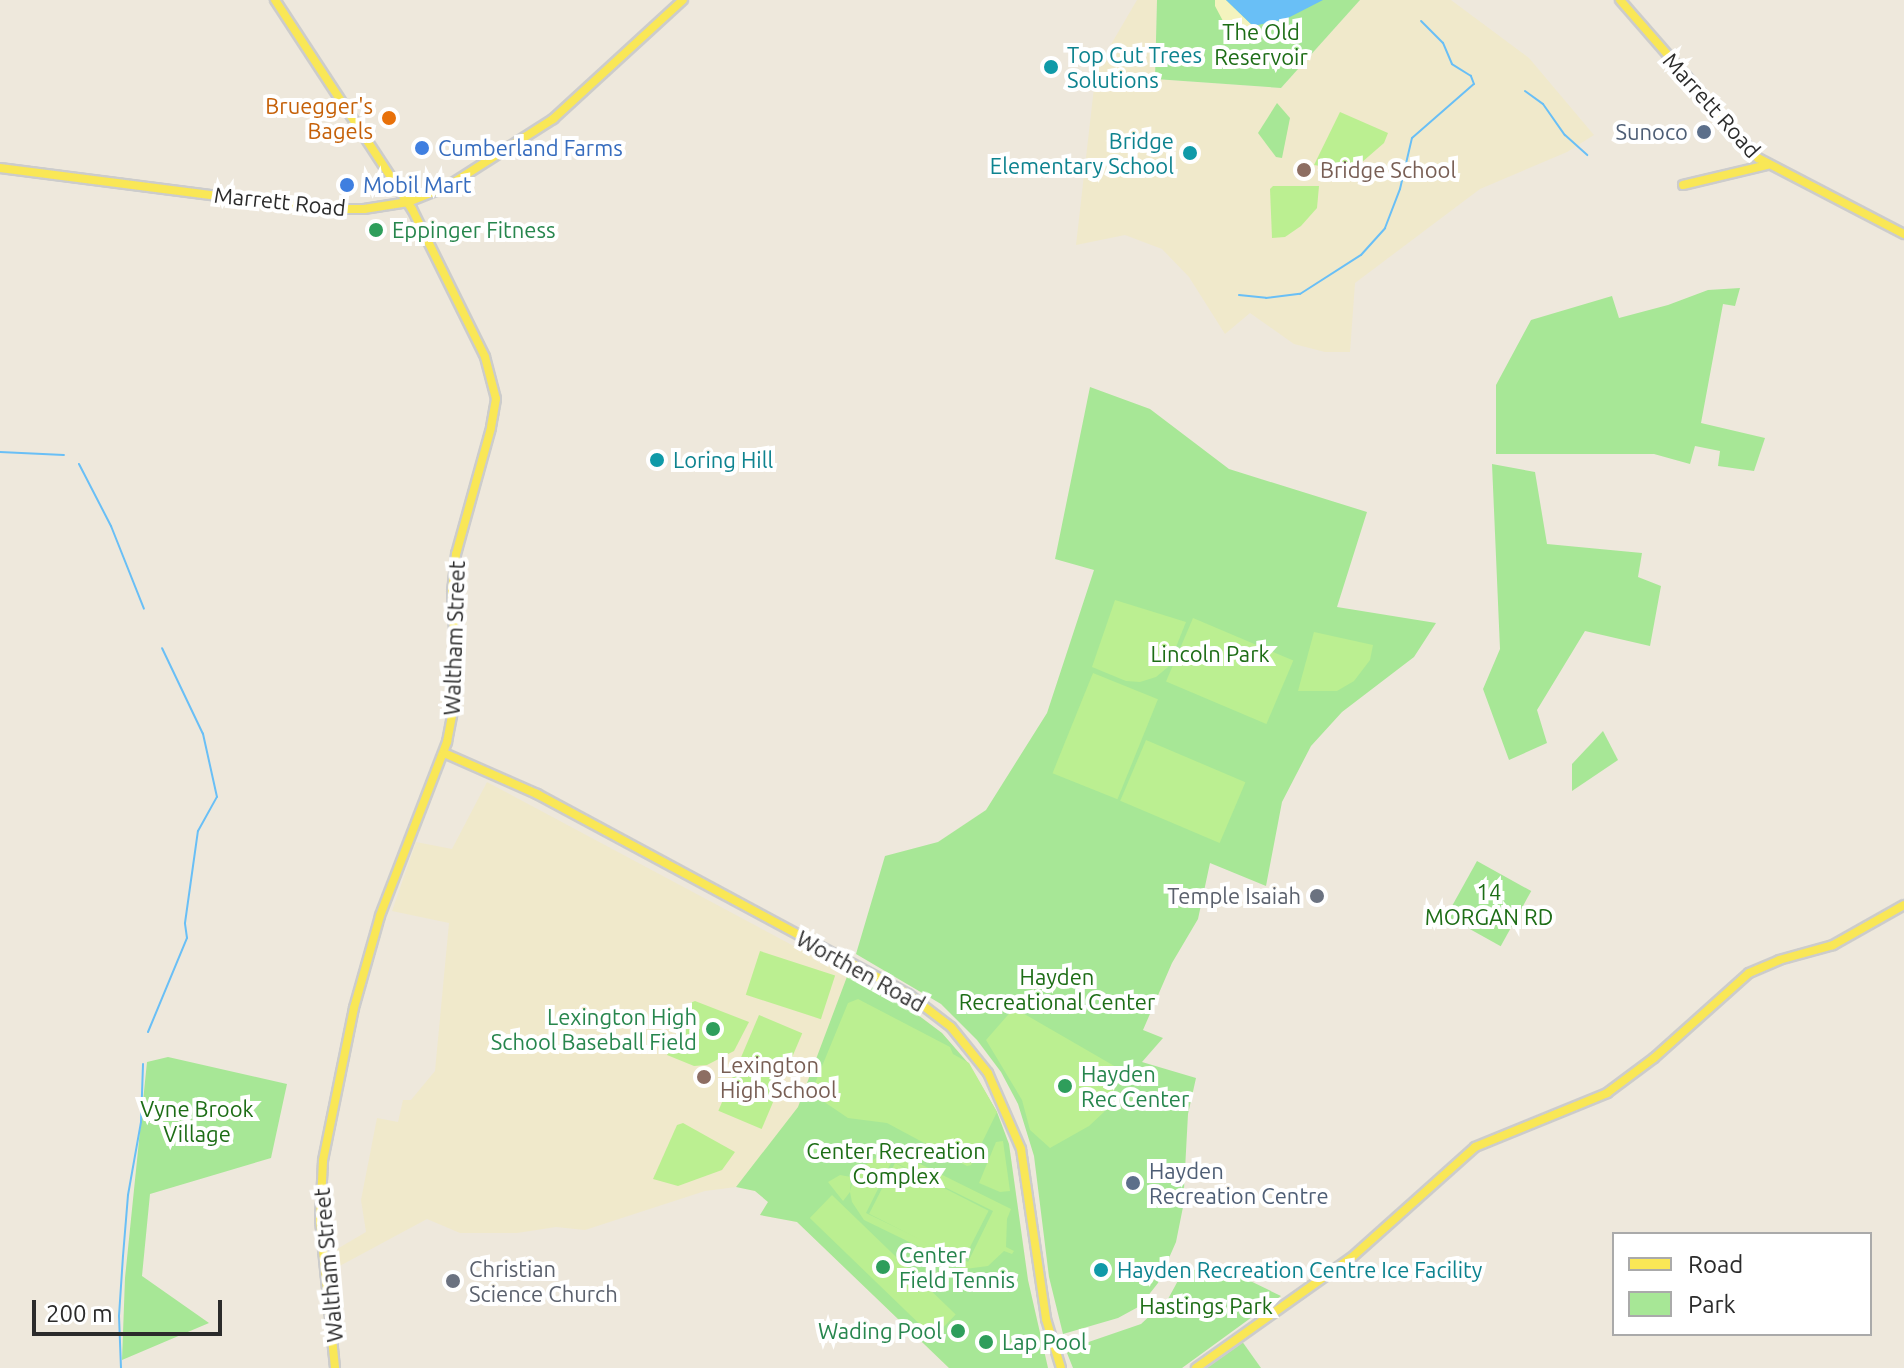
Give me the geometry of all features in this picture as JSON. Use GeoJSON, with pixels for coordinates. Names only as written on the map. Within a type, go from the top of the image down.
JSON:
{"type":"FeatureCollection","features":[{"type":"Feature","properties":{"kind":"main road","name":"Waltham Street"},"geometry":{"type":"LineString","coordinates":[[275,0],[408,202],[484,353],[496,399],[493,423],[456,554],[452,591],[457,690],[444,753],[373,938],[354,1008],[323,1161],[320,1220],[335,1368]]}},
{"type":"Feature","properties":{"kind":"main road","name":"Marrett Road"},"geometry":{"type":"LineString","coordinates":[[0,168],[319,209],[364,209],[408,202],[443,189],[553,119],[683,0]]}},
{"type":"Feature","properties":{"kind":"main road","name":"Marrett Road"},"geometry":{"type":"LineString","coordinates":[[1620,0],[1737,138],[1767,165],[1904,234]]}},
{"type":"Feature","properties":{"kind":"main road"},"geometry":{"type":"LineString","coordinates":[[1683,185],[1767,165]]}},
{"type":"Feature","properties":{"kind":"main road","name":"Worthen Road"},"geometry":{"type":"LineString","coordinates":[[444,753],[537,794],[879,978],[908,994],[951,1027],[988,1073],[1021,1149],[1046,1319],[1061,1368]]}},
{"type":"Feature","properties":{"kind":"main road"},"geometry":{"type":"LineString","coordinates":[[1196,1368],[1351,1258],[1475,1147],[1607,1093],[1654,1058],[1749,973],[1779,960],[1833,945],[1904,905]]}},
{"type":"Feature","properties":{"kind":"shaded area","name":"Bridge School"},"geometry":{"type":"Polygon","coordinates":[[[1137,0],[1157,0],[1155,79],[1281,88],[1360,0],[1451,0],[1529,58],[1594,135],[1567,152],[1480,189],[1355,283],[1350,352],[1325,352],[1294,344],[1250,313],[1225,334],[1189,277],[1162,249],[1125,235],[1076,245],[1096,70],[1137,0]]]}},
{"type":"Feature","properties":{"kind":"shaded area","name":"Lexington High School"},"geometry":{"type":"Polygon","coordinates":[[[487,782],[906,1006],[942,1033],[969,1063],[997,1112],[1009,1144],[1028,1280],[1048,1368],[949,1368],[797,1222],[760,1215],[768,1202],[755,1191],[736,1187],[705,1191],[585,1230],[556,1227],[517,1233],[460,1233],[427,1219],[334,1269],[332,1252],[366,1232],[361,1200],[377,1118],[398,1122],[403,1100],[411,1100],[435,1071],[449,923],[392,911],[416,842],[452,849],[487,782]]]}},
{"type":"Feature","properties":{"kind":"green space","name":"The Old Reservoir"},"geometry":{"type":"Polygon","coordinates":[[[1157,0],[1360,0],[1281,88],[1155,79],[1157,0]]]}},
{"type":"Feature","properties":{"kind":"green space"},"geometry":{"type":"Polygon","coordinates":[[[1277,103],[1290,118],[1282,158],[1276,157],[1258,133],[1277,103]]]}},
{"type":"Feature","properties":{"kind":"green space"},"geometry":{"type":"Polygon","coordinates":[[[1340,112],[1388,133],[1384,143],[1361,163],[1332,168],[1314,165],[1340,112]]]}},
{"type":"Feature","properties":{"kind":"green space"},"geometry":{"type":"Polygon","coordinates":[[[1273,186],[1319,186],[1317,208],[1301,226],[1285,237],[1272,238],[1270,189],[1273,186]]]}},
{"type":"Feature","properties":{"kind":"green space"},"geometry":{"type":"Polygon","coordinates":[[[1740,288],[1735,306],[1723,304],[1701,423],[1765,438],[1754,471],[1718,466],[1720,451],[1695,446],[1690,464],[1654,454],[1496,454],[1496,385],[1531,320],[1612,296],[1619,318],[1708,290],[1740,288]]]}},
{"type":"Feature","properties":{"kind":"green space","name":"Lincoln Park"},"geometry":{"type":"Polygon","coordinates":[[[1090,387],[1150,409],[1229,469],[1367,512],[1337,607],[1436,623],[1414,657],[1342,712],[1311,746],[1282,802],[1266,886],[1210,863],[1198,919],[1172,963],[1143,1030],[1163,1038],[1142,1062],[1196,1078],[1188,1114],[1183,1207],[1176,1242],[1158,1283],[1140,1306],[1118,1318],[1063,1334],[1049,1277],[1034,1156],[1018,1104],[1001,1072],[977,1040],[941,1004],[856,954],[885,856],[938,842],[986,810],[1047,713],[1094,570],[1055,559],[1090,387]]]}},
{"type":"Feature","properties":{"kind":"green space"},"geometry":{"type":"Polygon","coordinates":[[[1492,464],[1535,472],[1547,544],[1642,553],[1638,577],[1661,586],[1650,646],[1585,631],[1537,710],[1547,743],[1509,760],[1483,689],[1500,649],[1492,464]]]}},
{"type":"Feature","properties":{"kind":"green space"},"geometry":{"type":"Polygon","coordinates":[[[1115,600],[1186,622],[1168,667],[1156,677],[1140,682],[1126,681],[1092,667],[1115,600]]]}},
{"type":"Feature","properties":{"kind":"green space"},"geometry":{"type":"Polygon","coordinates":[[[1193,618],[1293,661],[1266,724],[1166,682],[1193,618]]]}},
{"type":"Feature","properties":{"kind":"green space"},"geometry":{"type":"Polygon","coordinates":[[[1314,632],[1373,645],[1370,660],[1354,681],[1337,691],[1298,691],[1314,632]]]}},
{"type":"Feature","properties":{"kind":"green space"},"geometry":{"type":"Polygon","coordinates":[[[1093,673],[1158,699],[1117,799],[1053,773],[1093,673]]]}},
{"type":"Feature","properties":{"kind":"green space"},"geometry":{"type":"Polygon","coordinates":[[[1603,731],[1618,760],[1572,791],[1572,764],[1603,731]]]}},
{"type":"Feature","properties":{"kind":"green space"},"geometry":{"type":"Polygon","coordinates":[[[1146,740],[1245,782],[1220,843],[1120,801],[1146,740]]]}},
{"type":"Feature","properties":{"kind":"green space","name":"14 MORGAN RD"},"geometry":{"type":"Polygon","coordinates":[[[1477,861],[1531,891],[1501,946],[1446,916],[1477,861]]]}},
{"type":"Feature","properties":{"kind":"green space"},"geometry":{"type":"Polygon","coordinates":[[[760,951],[835,975],[821,1019],[746,995],[760,951]]]}},
{"type":"Feature","properties":{"kind":"green space","name":"Center Recreation Complex"},"geometry":{"type":"Polygon","coordinates":[[[848,974],[906,1006],[942,1033],[968,1063],[997,1112],[1009,1144],[1028,1280],[1048,1368],[949,1368],[797,1222],[760,1215],[768,1202],[755,1191],[736,1187],[798,1107],[848,974]]]}},
{"type":"Feature","properties":{"kind":"green space"},"geometry":{"type":"Polygon","coordinates":[[[858,999],[950,1047],[953,1054],[969,1063],[997,1112],[971,1165],[967,1166],[887,1123],[848,1118],[811,1093],[848,1003],[858,999]]]}},
{"type":"Feature","properties":{"kind":"green space","name":"Lexington High School Baseball Field"},"geometry":{"type":"Polygon","coordinates":[[[695,1001],[749,1022],[734,1051],[707,1065],[694,1066],[667,1055],[690,1003],[695,1001]]]}},
{"type":"Feature","properties":{"kind":"green space","name":"Hayden Rec Center"},"geometry":{"type":"Polygon","coordinates":[[[1014,1008],[1123,1071],[1104,1112],[1089,1126],[1050,1148],[1030,1130],[1022,1100],[986,1040],[1014,1008]]]}},
{"type":"Feature","properties":{"kind":"green space"},"geometry":{"type":"Polygon","coordinates":[[[759,1015],[802,1033],[762,1129],[718,1111],[759,1015]]]}},
{"type":"Feature","properties":{"kind":"green space","name":"Vyne Brook Village"},"geometry":{"type":"Polygon","coordinates":[[[168,1057],[287,1084],[271,1158],[150,1194],[142,1276],[209,1323],[122,1360],[125,1278],[147,1062],[168,1057]]]}},
{"type":"Feature","properties":{"kind":"green space"},"geometry":{"type":"Polygon","coordinates":[[[683,1123],[735,1152],[722,1170],[678,1186],[653,1179],[677,1125],[683,1123]]]}},
{"type":"Feature","properties":{"kind":"green space"},"geometry":{"type":"Polygon","coordinates":[[[1003,1141],[1010,1191],[1000,1192],[979,1183],[996,1142],[1003,1141]]]}},
{"type":"Feature","properties":{"kind":"green space"},"geometry":{"type":"Polygon","coordinates":[[[890,1149],[1011,1209],[1007,1219],[1006,1247],[1014,1251],[1012,1254],[1004,1251],[988,1266],[965,1269],[864,1220],[852,1202],[850,1192],[843,1201],[828,1182],[840,1175],[851,1177],[850,1191],[856,1171],[890,1149]],[[892,1161],[866,1213],[968,1262],[993,1211],[892,1161]]]}},
{"type":"Feature","properties":{"kind":"green space"},"geometry":{"type":"Polygon","coordinates":[[[895,1163],[989,1211],[963,1261],[869,1214],[895,1163]]]}},
{"type":"Feature","properties":{"kind":"green space","name":"Center Field Tennis"},"geometry":{"type":"Polygon","coordinates":[[[832,1195],[956,1314],[933,1338],[810,1218],[832,1195]]]}},
{"type":"Feature","properties":{"kind":"green space","name":"Hastings Park"},"geometry":{"type":"Polygon","coordinates":[[[1215,1269],[1238,1275],[1281,1296],[1182,1368],[1073,1368],[1067,1353],[1074,1347],[1141,1324],[1168,1299],[1180,1277],[1190,1270],[1215,1269]]]}},
{"type":"Feature","properties":{"kind":"green space"},"geometry":{"type":"Polygon","coordinates":[[[1239,1337],[1261,1368],[1196,1368],[1239,1337]]]}},
{"type":"Feature","properties":{"kind":"sand"},"geometry":{"type":"Polygon","coordinates":[[[1215,0],[1226,0],[1253,26],[1236,39],[1231,36],[1215,6],[1215,0]]]}},
{"type":"Feature","properties":{"kind":"water"},"geometry":{"type":"Polygon","coordinates":[[[1226,0],[1323,0],[1286,19],[1253,26],[1226,0]]]}},
{"type":"Feature","properties":{"kind":"waterway"},"geometry":{"type":"LineString","coordinates":[[1239,295],[1266,298],[1300,294],[1361,255],[1385,228],[1400,189],[1412,138],[1474,84],[1471,76],[1452,64],[1443,43],[1421,21]]}},
{"type":"Feature","properties":{"kind":"waterway"},"geometry":{"type":"LineString","coordinates":[[1525,91],[1543,104],[1565,135],[1587,155]]}},
{"type":"Feature","properties":{"kind":"waterway"},"geometry":{"type":"LineString","coordinates":[[0,452],[64,455]]}},
{"type":"Feature","properties":{"kind":"waterway"},"geometry":{"type":"LineString","coordinates":[[79,464],[111,526],[144,609]]}},
{"type":"Feature","properties":{"kind":"waterway"},"geometry":{"type":"LineString","coordinates":[[148,1032],[187,938],[185,923],[198,831],[217,797],[203,734],[162,648]]}},
{"type":"Feature","properties":{"kind":"waterway"},"geometry":{"type":"LineString","coordinates":[[121,1368],[119,1316],[123,1256],[128,1195],[141,1122],[143,1064]]}},
{"type":"Feature","properties":{"kind":"place","name":"Top Cut Trees Solutions"},"geometry":{"type":"Point","coordinates":[1051,67]}},
{"type":"Feature","properties":{"kind":"place","name":"Bruegger's Bagels"},"geometry":{"type":"Point","coordinates":[389,118]}},
{"type":"Feature","properties":{"kind":"place","name":"Sunoco"},"geometry":{"type":"Point","coordinates":[1704,132]}},
{"type":"Feature","properties":{"kind":"place","name":"Cumberland Farms"},"geometry":{"type":"Point","coordinates":[422,148]}},
{"type":"Feature","properties":{"kind":"place","name":"Bridge Elementary School"},"geometry":{"type":"Point","coordinates":[1190,153]}},
{"type":"Feature","properties":{"kind":"place","name":"Bridge School"},"geometry":{"type":"Point","coordinates":[1304,170]}},
{"type":"Feature","properties":{"kind":"place","name":"Mobil Mart"},"geometry":{"type":"Point","coordinates":[347,185]}},
{"type":"Feature","properties":{"kind":"place","name":"Eppinger Fitness"},"geometry":{"type":"Point","coordinates":[376,230]}},
{"type":"Feature","properties":{"kind":"place","name":"Loring Hill"},"geometry":{"type":"Point","coordinates":[657,460]}},
{"type":"Feature","properties":{"kind":"place","name":"Temple Isaiah"},"geometry":{"type":"Point","coordinates":[1317,896]}},
{"type":"Feature","properties":{"kind":"place","name":"Lexington High School Baseball Field"},"geometry":{"type":"Point","coordinates":[713,1029]}},
{"type":"Feature","properties":{"kind":"place","name":"Lexington High School"},"geometry":{"type":"Point","coordinates":[704,1077]}},
{"type":"Feature","properties":{"kind":"place","name":"Hayden Rec Center"},"geometry":{"type":"Point","coordinates":[1065,1086]}},
{"type":"Feature","properties":{"kind":"place","name":"Hayden Recreation Centre"},"geometry":{"type":"Point","coordinates":[1133,1183]}},
{"type":"Feature","properties":{"kind":"place","name":"Center Field Tennis"},"geometry":{"type":"Point","coordinates":[883,1267]}},
{"type":"Feature","properties":{"kind":"place","name":"Hayden Recreation Centre Ice Facility"},"geometry":{"type":"Point","coordinates":[1101,1270]}},
{"type":"Feature","properties":{"kind":"place","name":"Christian Science Church"},"geometry":{"type":"Point","coordinates":[453,1281]}},
{"type":"Feature","properties":{"kind":"place","name":"Wading Pool"},"geometry":{"type":"Point","coordinates":[958,1331]}},
{"type":"Feature","properties":{"kind":"place","name":"Lap Pool"},"geometry":{"type":"Point","coordinates":[986,1342]}},
{"type":"Feature","properties":{"kind":"park label","name":"Hayden Recreational Center"},"geometry":{"type":"Point","coordinates":[1057,988]}}]}
